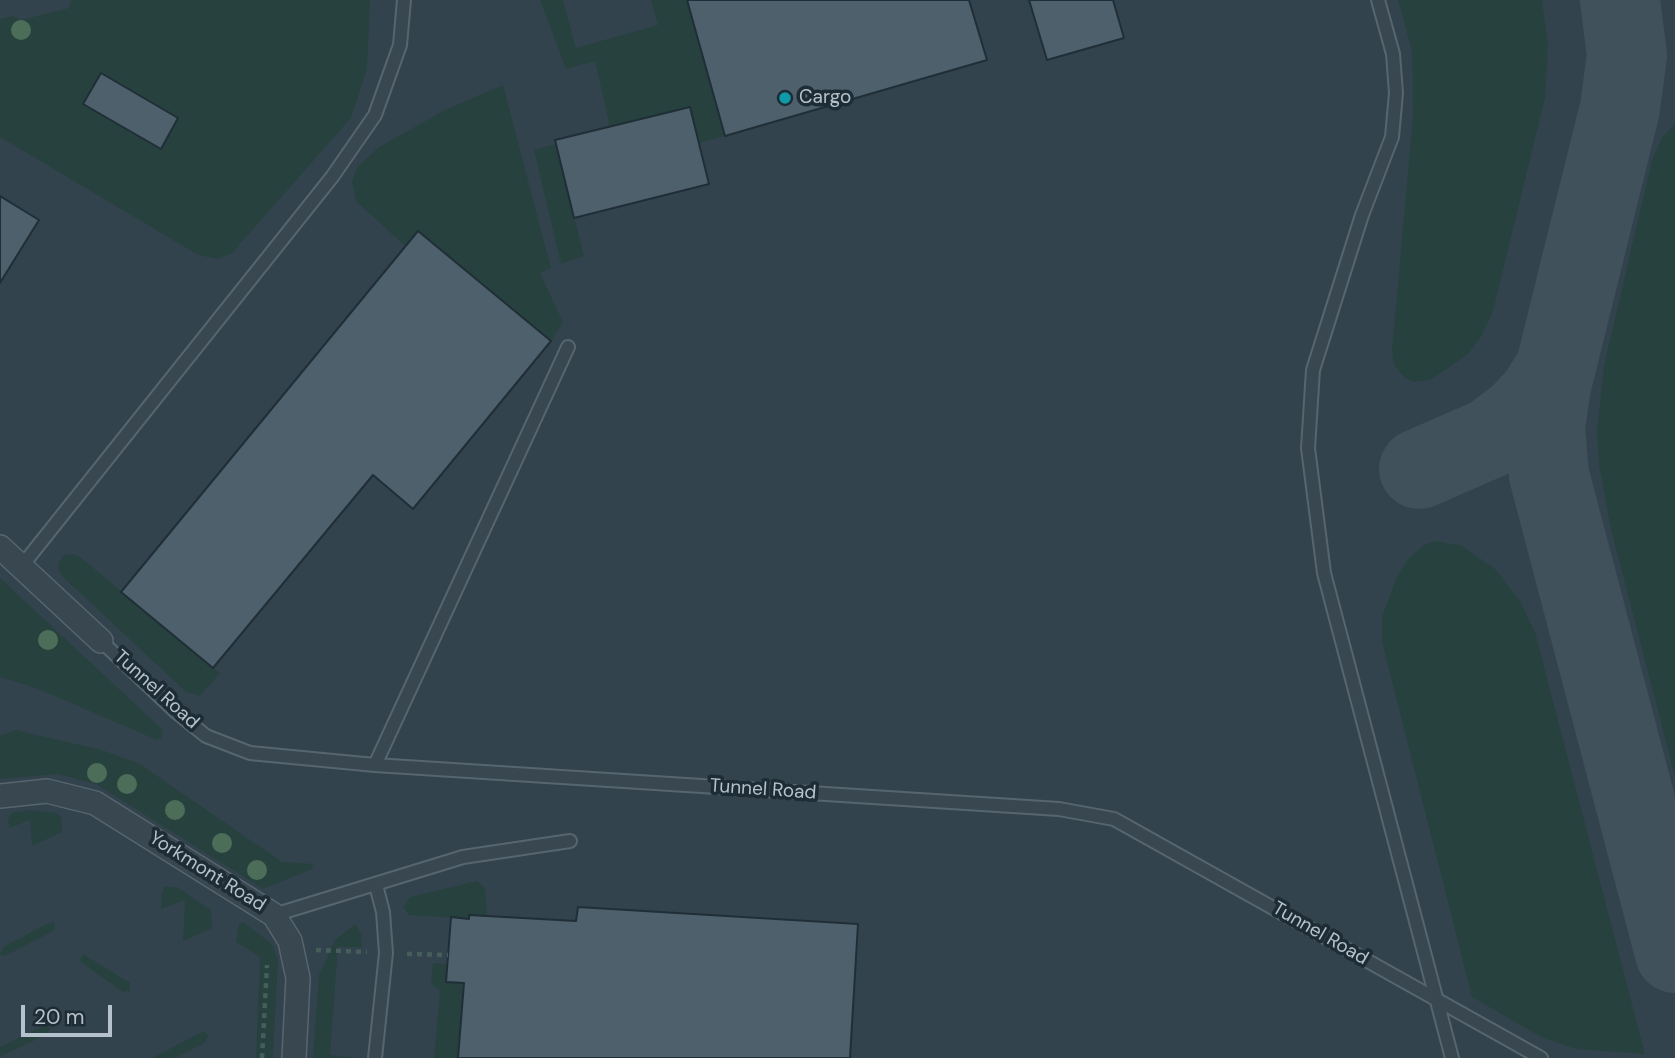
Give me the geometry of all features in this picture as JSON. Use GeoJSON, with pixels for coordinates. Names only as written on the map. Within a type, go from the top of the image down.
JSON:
{"type":"FeatureCollection","features":[{"type":"Feature","properties":{"kind":"street","name":"Tunnel Road"},"geometry":{"type":"LineString","coordinates":[[0,548],[101,641]]}},
{"type":"Feature","properties":{"kind":"street","name":"Yorkmont Road"},"geometry":{"type":"LineString","coordinates":[[1,796],[47,791],[95,803],[274,915],[290,941],[298,978],[293,1058]]}},
{"type":"Feature","properties":{"kind":"lane"},"geometry":{"type":"LineString","coordinates":[[21,567],[332,177],[375,115],[400,45],[404,0]]}},
{"type":"Feature","properties":{"kind":"lane"},"geometry":{"type":"LineString","coordinates":[[1378,0],[1393,54],[1396,93],[1392,137],[1362,215],[1312,370],[1308,448],[1324,573],[1452,1058]]}},
{"type":"Feature","properties":{"kind":"lane"},"geometry":{"type":"LineString","coordinates":[[375,765],[568,347]]}},
{"type":"Feature","properties":{"kind":"lane","name":"Tunnel Road"},"geometry":{"type":"LineString","coordinates":[[101,641],[175,711],[206,736],[226,747],[250,753],[375,765],[1059,809],[1114,819],[1541,1058]]}},
{"type":"Feature","properties":{"kind":"lane"},"geometry":{"type":"LineString","coordinates":[[274,915],[463,857],[570,841]]}},
{"type":"Feature","properties":{"kind":"lane"},"geometry":{"type":"LineString","coordinates":[[375,1058],[386,953],[383,912],[376,885]]}},
{"type":"Feature","properties":{"kind":"shaded area"},"geometry":{"type":"Polygon","coordinates":[[[0,0],[1675,0],[1675,1058],[0,1058],[0,0]]]}},
{"type":"Feature","properties":{"kind":"green space"},"geometry":{"type":"Polygon","coordinates":[[[71,0],[370,0],[367,69],[351,118],[232,253],[219,259],[198,255],[0,137],[0,19],[13,16],[21,20],[69,8],[71,0]]]}},
{"type":"Feature","properties":{"kind":"green space"},"geometry":{"type":"Polygon","coordinates":[[[540,0],[563,0],[576,48],[658,25],[651,0],[687,0],[725,136],[699,143],[689,107],[610,127],[595,61],[566,69],[540,0]]]}},
{"type":"Feature","properties":{"kind":"green space"},"geometry":{"type":"Polygon","coordinates":[[[1398,0],[1542,0],[1548,46],[1545,98],[1493,311],[1482,335],[1469,353],[1432,379],[1413,382],[1405,378],[1394,365],[1392,350],[1413,116],[1412,51],[1398,0]]]}},
{"type":"Feature","properties":{"kind":"green space"},"geometry":{"type":"Polygon","coordinates":[[[503,85],[551,268],[540,273],[563,322],[551,341],[418,231],[405,246],[356,201],[352,182],[357,167],[379,147],[447,109],[503,85]]]}},
{"type":"Feature","properties":{"kind":"green space"},"geometry":{"type":"Polygon","coordinates":[[[1675,123],[1675,777],[1611,529],[1599,465],[1597,431],[1604,366],[1652,160],[1662,138],[1675,123]]]}},
{"type":"Feature","properties":{"kind":"green space"},"geometry":{"type":"Polygon","coordinates":[[[556,144],[584,256],[561,264],[534,150],[556,144]]]}},
{"type":"Feature","properties":{"kind":"green space"},"geometry":{"type":"Polygon","coordinates":[[[1436,541],[1462,546],[1495,569],[1520,601],[1535,632],[1645,1054],[1576,1049],[1543,1038],[1472,997],[1382,642],[1382,617],[1397,576],[1408,559],[1424,545],[1436,541]]]}},
{"type":"Feature","properties":{"kind":"green space"},"geometry":{"type":"Polygon","coordinates":[[[64,555],[80,557],[220,673],[200,696],[186,692],[63,577],[58,569],[59,562],[64,555]]]}},
{"type":"Feature","properties":{"kind":"green space"},"geometry":{"type":"Polygon","coordinates":[[[0,578],[163,730],[161,738],[157,740],[36,688],[0,677],[0,578]]]}},
{"type":"Feature","properties":{"kind":"green space"},"geometry":{"type":"Polygon","coordinates":[[[15,730],[102,750],[140,764],[282,862],[313,864],[312,869],[263,889],[96,784],[58,774],[0,779],[0,736],[15,730]]]}},
{"type":"Feature","properties":{"kind":"green space"},"geometry":{"type":"Polygon","coordinates":[[[30,810],[57,813],[61,818],[62,832],[32,846],[30,820],[9,828],[8,820],[11,813],[30,810]]]}},
{"type":"Feature","properties":{"kind":"green space"},"geometry":{"type":"Polygon","coordinates":[[[477,881],[485,888],[487,916],[470,915],[469,919],[409,915],[403,907],[410,897],[477,881]]]}},
{"type":"Feature","properties":{"kind":"green space"},"geometry":{"type":"Polygon","coordinates":[[[165,887],[177,887],[211,910],[212,928],[183,941],[185,900],[161,909],[165,887]]]}},
{"type":"Feature","properties":{"kind":"green space"},"geometry":{"type":"Polygon","coordinates":[[[51,922],[55,923],[55,930],[5,956],[0,954],[3,947],[51,922]]]}},
{"type":"Feature","properties":{"kind":"green space"},"geometry":{"type":"Polygon","coordinates":[[[243,922],[272,944],[278,959],[273,1058],[256,1058],[260,957],[236,942],[239,924],[243,922]]]}},
{"type":"Feature","properties":{"kind":"green space"},"geometry":{"type":"Polygon","coordinates":[[[355,924],[361,934],[362,947],[338,947],[330,1055],[355,1058],[313,1058],[319,975],[335,940],[355,924]]]}},
{"type":"Feature","properties":{"kind":"green space"},"geometry":{"type":"Polygon","coordinates":[[[83,954],[130,983],[130,991],[123,992],[82,963],[80,960],[83,954]]]}},
{"type":"Feature","properties":{"kind":"green space"},"geometry":{"type":"Polygon","coordinates":[[[433,963],[448,964],[446,982],[464,983],[458,1058],[434,1058],[440,990],[431,984],[433,963]]]}},
{"type":"Feature","properties":{"kind":"green space"},"geometry":{"type":"Polygon","coordinates":[[[50,1025],[50,1030],[43,1036],[0,1057],[0,1047],[50,1025]]]}},
{"type":"Feature","properties":{"kind":"green space"},"geometry":{"type":"Polygon","coordinates":[[[204,1031],[208,1036],[206,1042],[175,1058],[152,1058],[204,1031]]]}},
{"type":"Feature","properties":{"kind":"building","name":"Cargo"},"geometry":{"type":"Polygon","coordinates":[[[687,0],[969,0],[987,60],[725,136],[687,0]]]}},
{"type":"Feature","properties":{"kind":"building"},"geometry":{"type":"Polygon","coordinates":[[[1029,0],[1113,0],[1124,38],[1047,60],[1029,0]]]}},
{"type":"Feature","properties":{"kind":"building"},"geometry":{"type":"Polygon","coordinates":[[[101,73],[178,118],[161,149],[83,104],[101,73]]]}},
{"type":"Feature","properties":{"kind":"building"},"geometry":{"type":"Polygon","coordinates":[[[690,107],[709,184],[574,218],[555,140],[690,107]]]}},
{"type":"Feature","properties":{"kind":"building"},"geometry":{"type":"Polygon","coordinates":[[[0,196],[39,220],[0,283],[0,196]]]}},
{"type":"Feature","properties":{"kind":"building"},"geometry":{"type":"Polygon","coordinates":[[[418,231],[551,341],[413,509],[373,475],[213,668],[121,592],[418,231]]]}},
{"type":"Feature","properties":{"kind":"building"},"geometry":{"type":"Polygon","coordinates":[[[578,907],[858,924],[850,1058],[458,1058],[464,983],[446,982],[451,917],[469,919],[469,915],[576,921],[578,907]]]}},
{"type":"Feature","properties":{"kind":"taxiway"},"geometry":{"type":"LineString","coordinates":[[1620,0],[1627,55],[1620,108],[1551,386],[1545,427],[1549,475],[1675,953]]}},
{"type":"Feature","properties":{"kind":"taxiway"},"geometry":{"type":"LineString","coordinates":[[1419,469],[1490,438],[1517,418],[1538,396],[1556,367]]}},
{"type":"Feature","properties":{"kind":"place","name":"Cargo"},"geometry":{"type":"Point","coordinates":[785,98]}}]}
